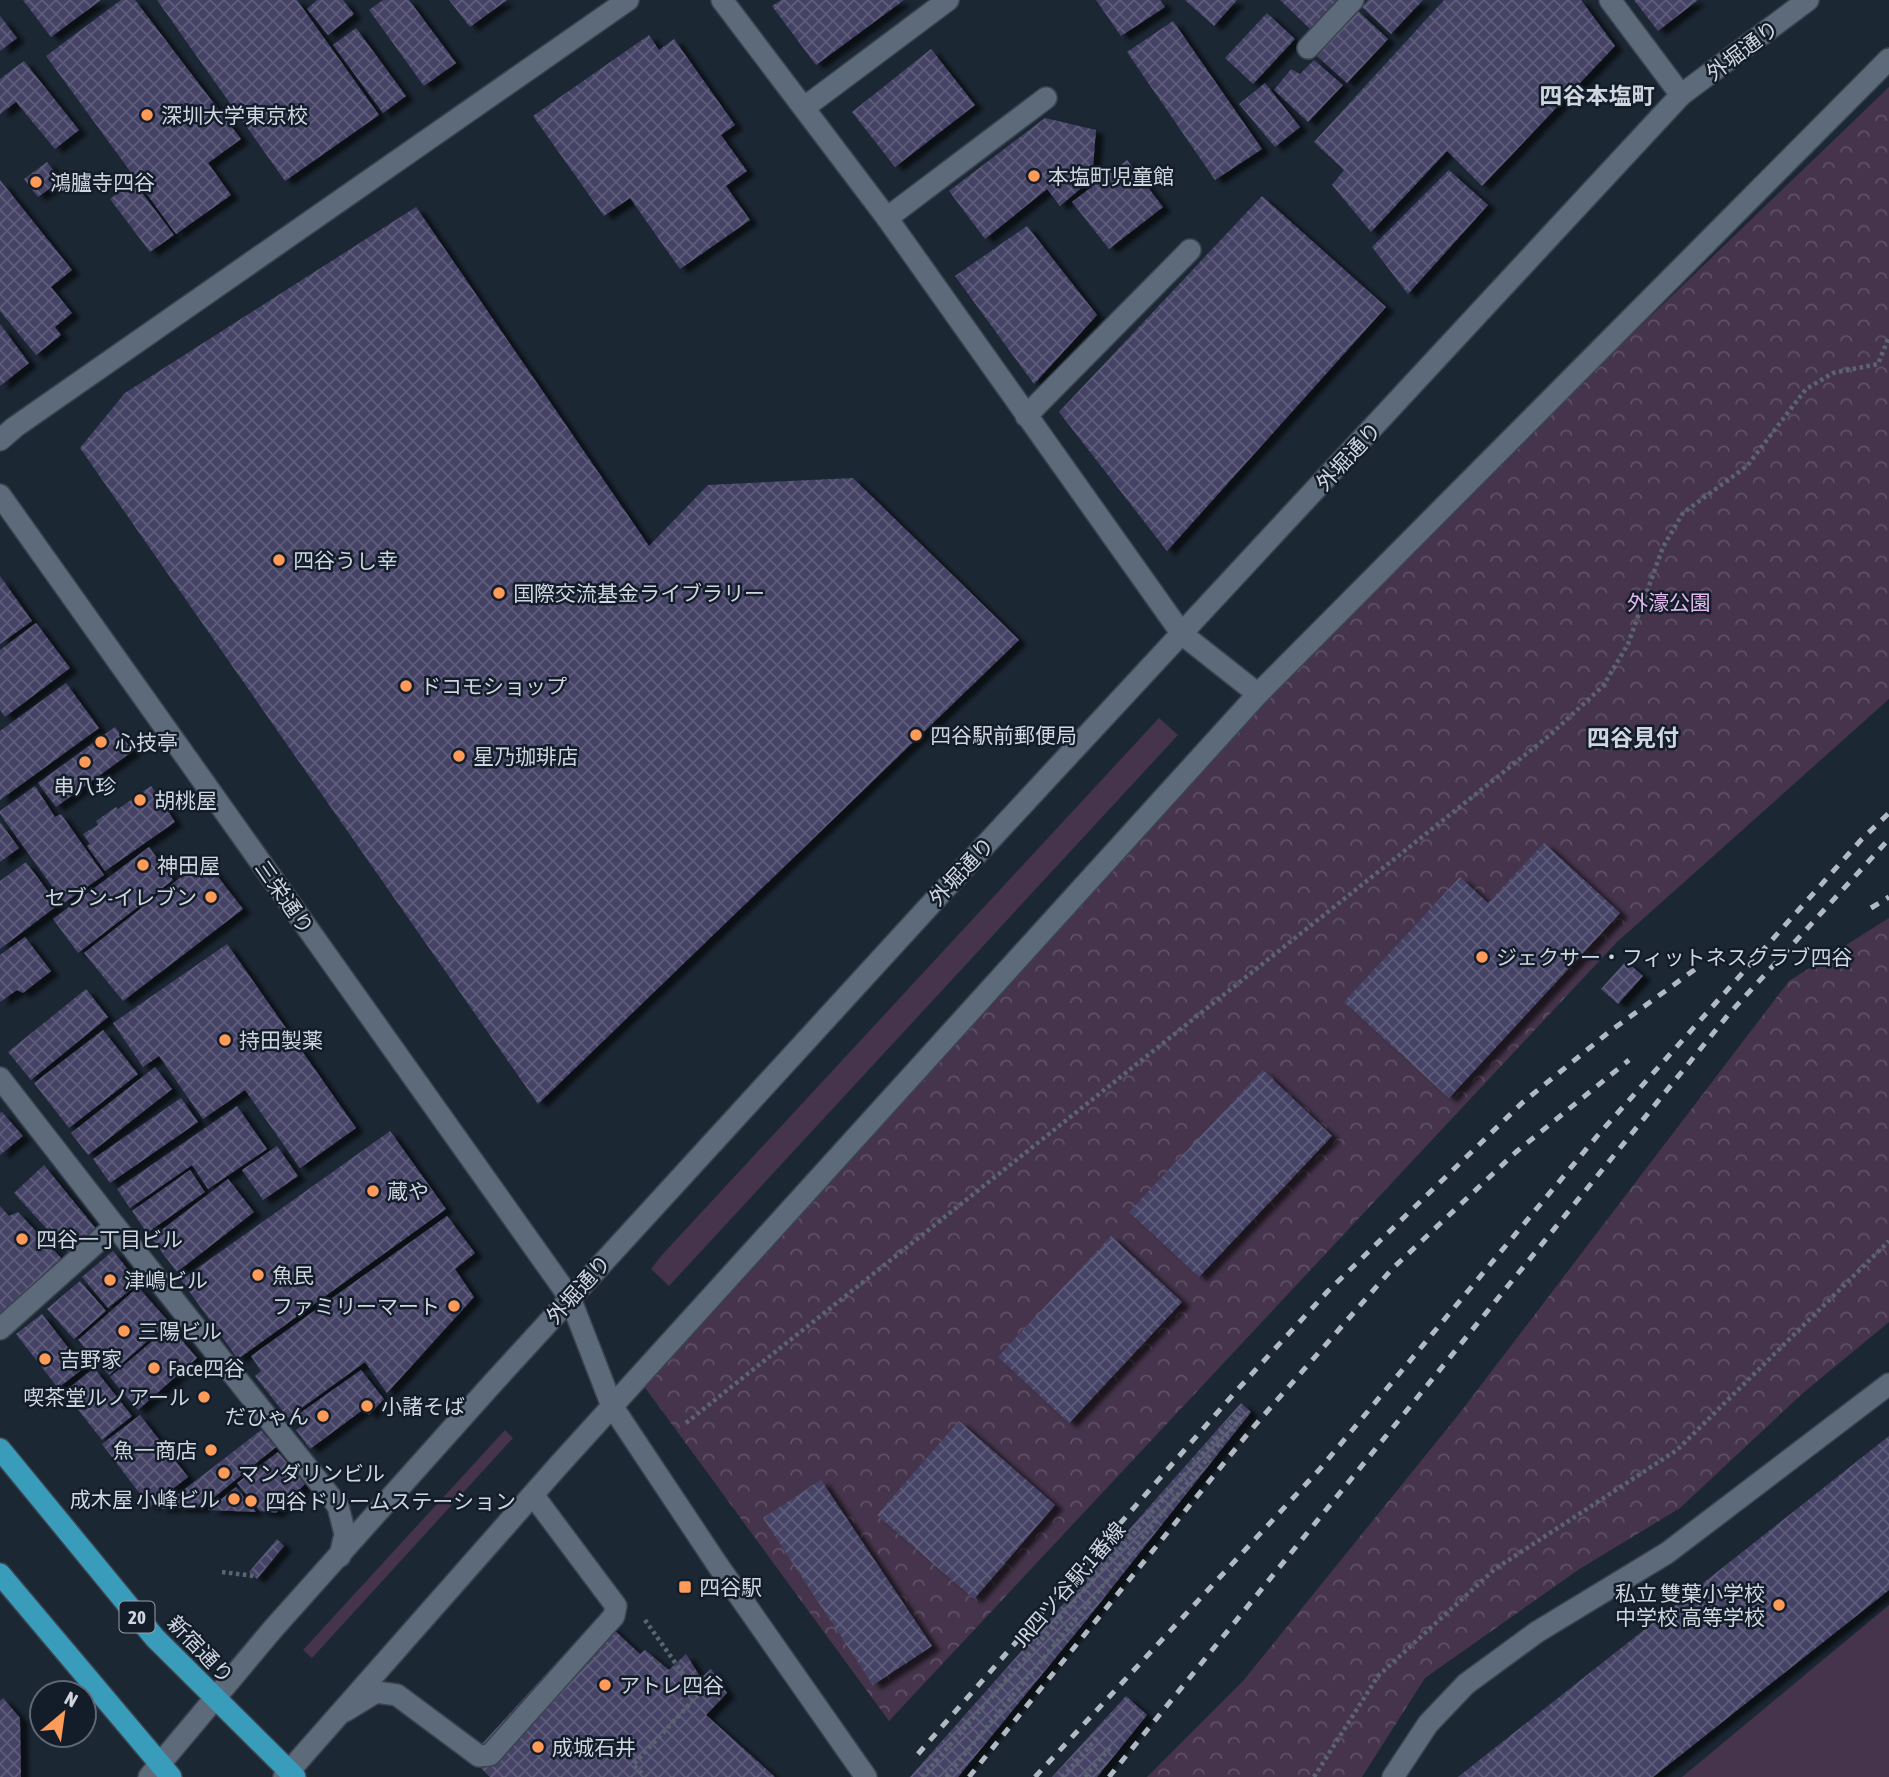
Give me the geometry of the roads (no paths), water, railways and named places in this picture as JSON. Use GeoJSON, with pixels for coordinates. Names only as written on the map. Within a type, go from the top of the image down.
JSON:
{"type":"FeatureCollection","features":[{"type":"Feature","properties":{"kind":"highway","name":"新宿通り"},"geometry":{"type":"LineString","coordinates":[[0,1449],[155,1638],[290,1775]]}},
{"type":"Feature","properties":{"kind":"highway"},"geometry":{"type":"LineString","coordinates":[[0,1574],[160,1773]]}},
{"type":"Feature","properties":{"kind":"main road"},"geometry":{"type":"LineString","coordinates":[[0,440],[628,0]]}},
{"type":"Feature","properties":{"kind":"main road"},"geometry":{"type":"LineString","coordinates":[[722,0],[887,218],[1182,635],[1258,694]]}},
{"type":"Feature","properties":{"kind":"main road"},"geometry":{"type":"LineString","coordinates":[[805,107],[948,0]]}},
{"type":"Feature","properties":{"kind":"main road"},"geometry":{"type":"LineString","coordinates":[[1308,48],[1353,0]]}},
{"type":"Feature","properties":{"kind":"main road"},"geometry":{"type":"LineString","coordinates":[[1610,0],[1681,95]]}},
{"type":"Feature","properties":{"kind":"main road","name":"外堀通り"},"geometry":{"type":"LineString","coordinates":[[160,1773],[215,1698],[273,1629],[570,1298],[964,868],[1681,95],[1808,0]]}},
{"type":"Feature","properties":{"kind":"main road"},"geometry":{"type":"LineString","coordinates":[[290,1775],[612,1406],[1258,694],[1889,59]]}},
{"type":"Feature","properties":{"kind":"main road"},"geometry":{"type":"LineString","coordinates":[[887,218],[1046,98]]}},
{"type":"Feature","properties":{"kind":"main road"},"geometry":{"type":"LineString","coordinates":[[1026,416],[1190,250]]}},
{"type":"Feature","properties":{"kind":"main road","name":"三栄通り"},"geometry":{"type":"LineString","coordinates":[[0,495],[570,1298],[612,1406],[717,1564],[866,1777]]}},
{"type":"Feature","properties":{"kind":"main road"},"geometry":{"type":"LineString","coordinates":[[0,1078],[338,1506],[345,1534],[340,1556]]}},
{"type":"Feature","properties":{"kind":"main road"},"geometry":{"type":"LineString","coordinates":[[0,1329],[115,1226]]}},
{"type":"Feature","properties":{"kind":"main road"},"geometry":{"type":"LineString","coordinates":[[1393,1777],[1428,1724],[1466,1684],[1537,1632],[1667,1553],[1889,1384]]}},
{"type":"Feature","properties":{"kind":"main road"},"geometry":{"type":"LineString","coordinates":[[345,1711],[376,1692],[397,1695],[479,1756],[490,1755],[614,1616],[616,1606],[533,1495]]}},
{"type":"Feature","properties":{"kind":"railway"},"geometry":{"type":"LineString","coordinates":[[1035,1777],[1319,1470],[1598,1135],[1861,840],[1889,813]]}},
{"type":"Feature","properties":{"kind":"railway"},"geometry":{"type":"LineString","coordinates":[[1109,1777],[1728,1015],[1889,839]]}},
{"type":"Feature","properties":{"kind":"railway"},"geometry":{"type":"LineString","coordinates":[[1871,908],[1889,897]]}},
{"type":"Feature","properties":{"kind":"railway"},"geometry":{"type":"LineString","coordinates":[[918,1754],[1238,1389],[1328,1291],[1522,1103],[1609,1032],[1701,965]]}},
{"type":"Feature","properties":{"kind":"railway"},"geometry":{"type":"LineString","coordinates":[[969,1777],[1250,1431],[1392,1269],[1516,1152],[1629,1060]]}},
{"type":"Feature","properties":{"kind":"place","name":"深圳大学東京校"},"geometry":{"type":"Point","coordinates":[147,115]}},
{"type":"Feature","properties":{"kind":"place","name":"本塩町児童館"},"geometry":{"type":"Point","coordinates":[1034,176]}},
{"type":"Feature","properties":{"kind":"place","name":"鴻臚寺四谷"},"geometry":{"type":"Point","coordinates":[36,182]}},
{"type":"Feature","properties":{"kind":"place","name":"四谷うし幸"},"geometry":{"type":"Point","coordinates":[279,560]}},
{"type":"Feature","properties":{"kind":"place","name":"国際交流基金ライブラリー"},"geometry":{"type":"Point","coordinates":[499,593]}},
{"type":"Feature","properties":{"kind":"place","name":"ドコモショップ"},"geometry":{"type":"Point","coordinates":[406,686]}},
{"type":"Feature","properties":{"kind":"place","name":"四谷駅前郵便局"},"geometry":{"type":"Point","coordinates":[916,735]}},
{"type":"Feature","properties":{"kind":"place","name":"心技亭"},"geometry":{"type":"Point","coordinates":[101,742]}},
{"type":"Feature","properties":{"kind":"place","name":"星乃珈琲店"},"geometry":{"type":"Point","coordinates":[459,756]}},
{"type":"Feature","properties":{"kind":"place","name":"串八珍"},"geometry":{"type":"Point","coordinates":[85,762]}},
{"type":"Feature","properties":{"kind":"place","name":"胡桃屋"},"geometry":{"type":"Point","coordinates":[140,800]}},
{"type":"Feature","properties":{"kind":"place","name":"神田屋"},"geometry":{"type":"Point","coordinates":[143,865]}},
{"type":"Feature","properties":{"kind":"place","name":"セブン-イレブン"},"geometry":{"type":"Point","coordinates":[211,897]}},
{"type":"Feature","properties":{"kind":"place","name":"ジェクサー・フィットネスクラブ四谷"},"geometry":{"type":"Point","coordinates":[1482,957]}},
{"type":"Feature","properties":{"kind":"place","name":"持田製薬"},"geometry":{"type":"Point","coordinates":[225,1040]}},
{"type":"Feature","properties":{"kind":"place","name":"蔵や"},"geometry":{"type":"Point","coordinates":[373,1191]}},
{"type":"Feature","properties":{"kind":"place","name":"四谷一丁目ビル"},"geometry":{"type":"Point","coordinates":[22,1239]}},
{"type":"Feature","properties":{"kind":"place","name":"魚民"},"geometry":{"type":"Point","coordinates":[258,1275]}},
{"type":"Feature","properties":{"kind":"place","name":"津嶋ビル"},"geometry":{"type":"Point","coordinates":[110,1280]}},
{"type":"Feature","properties":{"kind":"place","name":"ファミリーマート"},"geometry":{"type":"Point","coordinates":[454,1306]}},
{"type":"Feature","properties":{"kind":"place","name":"三陽ビル"},"geometry":{"type":"Point","coordinates":[124,1331]}},
{"type":"Feature","properties":{"kind":"place","name":"吉野家"},"geometry":{"type":"Point","coordinates":[45,1359]}},
{"type":"Feature","properties":{"kind":"place","name":"Face四谷"},"geometry":{"type":"Point","coordinates":[154,1368]}},
{"type":"Feature","properties":{"kind":"place","name":"喫茶堂ルノアール"},"geometry":{"type":"Point","coordinates":[204,1397]}},
{"type":"Feature","properties":{"kind":"place","name":"小諸そば"},"geometry":{"type":"Point","coordinates":[367,1406]}},
{"type":"Feature","properties":{"kind":"place","name":"だひゃん"},"geometry":{"type":"Point","coordinates":[323,1416]}},
{"type":"Feature","properties":{"kind":"place","name":"魚一商店"},"geometry":{"type":"Point","coordinates":[211,1450]}},
{"type":"Feature","properties":{"kind":"place","name":"マンダリンビル"},"geometry":{"type":"Point","coordinates":[224,1473]}},
{"type":"Feature","properties":{"kind":"place","name":"成木屋 小峰ビル"},"geometry":{"type":"Point","coordinates":[234,1499]}},
{"type":"Feature","properties":{"kind":"place","name":"四谷ドリームステーション"},"geometry":{"type":"Point","coordinates":[251,1501]}},
{"type":"Feature","properties":{"kind":"place","name":"四谷駅"},"geometry":{"type":"Point","coordinates":[685,1587]}},
{"type":"Feature","properties":{"kind":"place","name":"私立 雙葉小学校 中学校 高等学校"},"geometry":{"type":"Point","coordinates":[1779,1605]}},
{"type":"Feature","properties":{"kind":"place","name":"アトレ四谷"},"geometry":{"type":"Point","coordinates":[605,1685]}},
{"type":"Feature","properties":{"kind":"place","name":"成城石井"},"geometry":{"type":"Point","coordinates":[538,1747]}},
{"type":"Feature","properties":{"kind":"district","name":"四谷本塩町"},"geometry":{"type":"Point","coordinates":[1597,96]}},
{"type":"Feature","properties":{"kind":"district","name":"四谷見付"},"geometry":{"type":"Point","coordinates":[1633,738]}},
{"type":"Feature","properties":{"kind":"park label","name":"外濠公園"},"geometry":{"type":"Point","coordinates":[1669,602]}}]}
